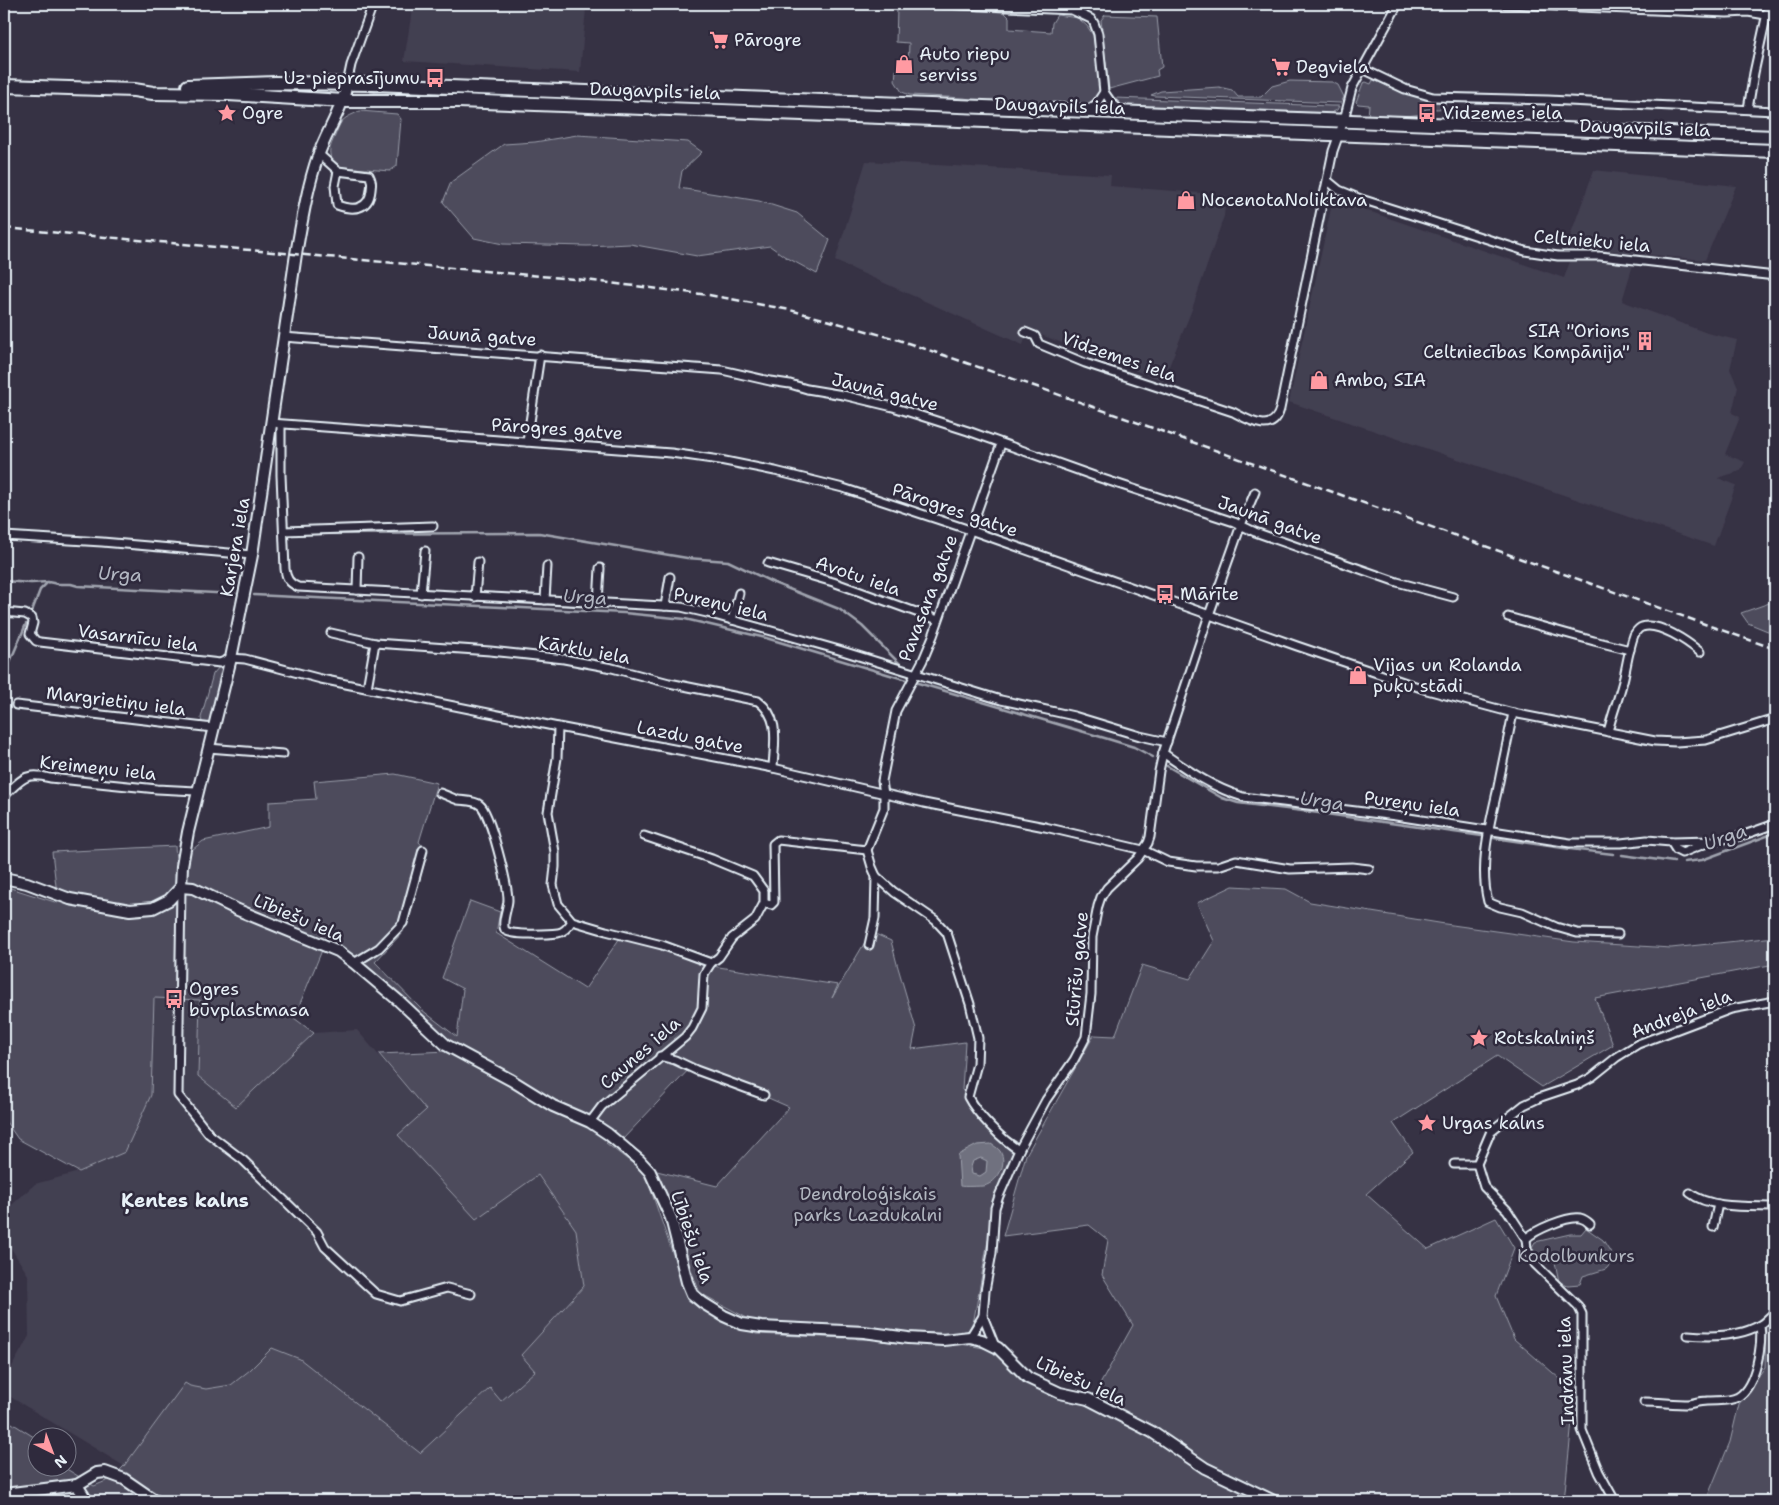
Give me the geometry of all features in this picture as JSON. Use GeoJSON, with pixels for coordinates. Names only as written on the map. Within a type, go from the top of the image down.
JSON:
{"type":"FeatureCollection","features":[{"type":"Feature","properties":{"kind":"highway","name":"Daugavpils iela"},"geometry":{"type":"LineString","coordinates":[[134,90],[153,87],[275,83],[347,84],[1775,137]]}},
{"type":"Feature","properties":{"kind":"highway"},"geometry":{"type":"LineString","coordinates":[[4,86],[134,90]]}},
{"type":"Feature","properties":{"kind":"highway","name":"Daugavpils iela"},"geometry":{"type":"LineString","coordinates":[[134,90],[152,93],[228,94],[344,101],[459,101],[1775,151]]}},
{"type":"Feature","properties":{"kind":"street"},"geometry":{"type":"LineString","coordinates":[[347,84],[351,65],[373,4]]}},
{"type":"Feature","properties":{"kind":"street"},"geometry":{"type":"LineString","coordinates":[[942,4],[1072,10],[1090,18],[1096,28],[1104,92],[1122,112]]}},
{"type":"Feature","properties":{"kind":"street","name":"Vidzemes iela"},"geometry":{"type":"LineString","coordinates":[[1025,332],[1035,336],[1038,344],[1079,360],[1233,412],[1248,419],[1263,424],[1271,424],[1278,418],[1333,151],[1344,120],[1352,88],[1361,68],[1398,4]]}},
{"type":"Feature","properties":{"kind":"street"},"geometry":{"type":"LineString","coordinates":[[1505,4],[1727,13],[1748,12],[1766,15]]}},
{"type":"Feature","properties":{"kind":"street"},"geometry":{"type":"LineString","coordinates":[[1748,109],[1751,86],[1769,4]]}},
{"type":"Feature","properties":{"kind":"street"},"geometry":{"type":"LineString","coordinates":[[1361,68],[1405,90],[1434,97],[1548,100],[1775,111]]}},
{"type":"Feature","properties":{"kind":"street","name":"Karjera iela"},"geometry":{"type":"LineString","coordinates":[[347,84],[344,101],[319,154],[304,208],[284,337],[276,424],[252,555],[231,658],[196,791],[184,851],[181,887],[178,1002],[178,1094],[209,1134],[243,1160],[317,1232],[325,1247],[376,1294],[400,1301],[447,1288],[471,1294]]}},
{"type":"Feature","properties":{"kind":"street"},"geometry":{"type":"LineString","coordinates":[[1087,111],[1096,104],[1104,92]]}},
{"type":"Feature","properties":{"kind":"street"},"geometry":{"type":"LineString","coordinates":[[319,154],[338,171],[368,175],[372,182],[370,197],[366,205],[358,208],[346,208],[337,205],[335,186],[338,171]]}},
{"type":"Feature","properties":{"kind":"street","name":"Celtnieku iela"},"geometry":{"type":"LineString","coordinates":[[1328,181],[1339,190],[1361,199],[1525,251],[1558,256],[1600,256],[1775,276]]}},
{"type":"Feature","properties":{"kind":"street","name":"Jaunā gatve"},"geometry":{"type":"LineString","coordinates":[[284,337],[722,370],[807,389],[844,395],[934,420],[1242,525],[1255,532],[1397,582],[1453,597]]}},
{"type":"Feature","properties":{"kind":"street"},"geometry":{"type":"LineString","coordinates":[[527,442],[540,356]]}},
{"type":"Feature","properties":{"kind":"street"},"geometry":{"type":"LineString","coordinates":[[276,424],[284,530],[433,526]]}},
{"type":"Feature","properties":{"kind":"street","name":"Pārogres gatve"},"geometry":{"type":"LineString","coordinates":[[276,424],[671,452],[720,460],[843,488],[970,530],[1427,690],[1513,712],[1655,741],[1692,742],[1706,740],[1775,719]]}},
{"type":"Feature","properties":{"kind":"street","name":"Pavasara gatve"},"geometry":{"type":"LineString","coordinates":[[867,850],[884,808],[882,781],[891,728],[896,711],[923,660],[1001,444]]}},
{"type":"Feature","properties":{"kind":"street","name":"Stūrīšu gatve"},"geometry":{"type":"LineString","coordinates":[[970,1337],[983,1316],[985,1291],[992,1253],[995,1208],[999,1196],[1019,1150],[1046,1100],[1074,1060],[1086,1037],[1091,994],[1092,937],[1101,897],[1114,880],[1138,858],[1150,837],[1163,753],[1209,615],[1255,492]]}},
{"type":"Feature","properties":{"kind":"street","name":"Pureņu iela"},"geometry":{"type":"LineString","coordinates":[[284,530],[286,575],[292,584],[304,588],[694,609],[839,650],[914,676],[1001,700],[1074,716],[1167,742]]}},
{"type":"Feature","properties":{"kind":"street"},"geometry":{"type":"LineString","coordinates":[[4,536],[102,542],[252,555]]}},
{"type":"Feature","properties":{"kind":"street"},"geometry":{"type":"LineString","coordinates":[[421,594],[425,551]]}},
{"type":"Feature","properties":{"kind":"street"},"geometry":{"type":"LineString","coordinates":[[357,590],[358,557]]}},
{"type":"Feature","properties":{"kind":"street"},"geometry":{"type":"LineString","coordinates":[[475,597],[478,562]]}},
{"type":"Feature","properties":{"kind":"street","name":"Avotu iela"},"geometry":{"type":"LineString","coordinates":[[768,563],[833,582],[938,620]]}},
{"type":"Feature","properties":{"kind":"street"},"geometry":{"type":"LineString","coordinates":[[545,600],[547,566]]}},
{"type":"Feature","properties":{"kind":"street"},"geometry":{"type":"LineString","coordinates":[[598,603],[600,568]]}},
{"type":"Feature","properties":{"kind":"street"},"geometry":{"type":"LineString","coordinates":[[665,606],[670,577]]}},
{"type":"Feature","properties":{"kind":"street"},"geometry":{"type":"LineString","coordinates":[[732,620],[739,593]]}},
{"type":"Feature","properties":{"kind":"street","name":"Vasarnīcu iela"},"geometry":{"type":"LineString","coordinates":[[4,612],[25,614],[32,618],[33,623],[30,634],[36,641],[40,642],[220,663],[231,658]]}},
{"type":"Feature","properties":{"kind":"street"},"geometry":{"type":"LineString","coordinates":[[1508,617],[1594,642],[1630,650]]}},
{"type":"Feature","properties":{"kind":"street"},"geometry":{"type":"LineString","coordinates":[[1608,732],[1630,650],[1638,629],[1649,626],[1681,637],[1700,652]]}},
{"type":"Feature","properties":{"kind":"street","name":"Kārklu iela"},"geometry":{"type":"LineString","coordinates":[[331,633],[375,643],[490,651],[564,659],[758,701],[766,707],[773,718],[773,768]]}},
{"type":"Feature","properties":{"kind":"street"},"geometry":{"type":"LineString","coordinates":[[367,688],[375,643]]}},
{"type":"Feature","properties":{"kind":"street","name":"Lazdu gatve"},"geometry":{"type":"LineString","coordinates":[[231,658],[321,679],[773,768],[884,794],[1046,827],[1143,850],[1168,862],[1196,866],[1218,866],[1236,860],[1290,870],[1352,867],[1369,869]]}},
{"type":"Feature","properties":{"kind":"street","name":"Margrietiņu iela"},"geometry":{"type":"LineString","coordinates":[[16,705],[213,728]]}},
{"type":"Feature","properties":{"kind":"street"},"geometry":{"type":"LineString","coordinates":[[1513,712],[1488,830],[1484,869],[1488,902],[1522,912],[1577,934],[1618,934]]}},
{"type":"Feature","properties":{"kind":"street"},"geometry":{"type":"LineString","coordinates":[[558,727],[557,758],[548,812],[555,852],[553,885],[558,904],[572,921],[662,945],[711,963]]}},
{"type":"Feature","properties":{"kind":"street"},"geometry":{"type":"LineString","coordinates":[[208,748],[284,754]]}},
{"type":"Feature","properties":{"kind":"street","name":"Pureņu iela"},"geometry":{"type":"LineString","coordinates":[[1163,753],[1197,776],[1219,788],[1243,797],[1396,816],[1570,843],[1614,843],[1647,840],[1671,842]]}},
{"type":"Feature","properties":{"kind":"street","name":"Kreimeņu iela"},"geometry":{"type":"LineString","coordinates":[[4,796],[27,776],[36,774],[50,778],[157,790],[196,791]]}},
{"type":"Feature","properties":{"kind":"street"},"geometry":{"type":"LineString","coordinates":[[440,793],[459,800],[480,804],[488,815],[508,889],[505,930],[521,934],[560,933],[572,921]]}},
{"type":"Feature","properties":{"kind":"street"},"geometry":{"type":"LineString","coordinates":[[1671,842],[1676,850],[1682,853],[1712,842],[1741,836],[1775,824]]}},
{"type":"Feature","properties":{"kind":"street"},"geometry":{"type":"LineString","coordinates":[[644,836],[712,859],[753,876],[764,891],[764,903]]}},
{"type":"Feature","properties":{"kind":"street","name":"Caunes iela"},"geometry":{"type":"LineString","coordinates":[[590,1122],[602,1106],[684,1037],[692,1028],[702,1008],[704,974],[711,963],[719,957],[732,938],[755,920],[764,903],[771,905],[774,902],[773,844],[778,840],[867,850]]}},
{"type":"Feature","properties":{"kind":"street"},"geometry":{"type":"LineString","coordinates":[[1671,842],[1712,842]]}},
{"type":"Feature","properties":{"kind":"street"},"geometry":{"type":"LineString","coordinates":[[354,962],[379,948],[403,923],[423,850]]}},
{"type":"Feature","properties":{"kind":"street"},"geometry":{"type":"LineString","coordinates":[[867,850],[876,876],[894,892],[935,920],[947,933],[970,1004],[978,1038],[977,1064],[968,1097],[972,1106],[1008,1144],[1019,1150]]}},
{"type":"Feature","properties":{"kind":"street"},"geometry":{"type":"LineString","coordinates":[[869,945],[875,918],[876,876]]}},
{"type":"Feature","properties":{"kind":"street"},"geometry":{"type":"LineString","coordinates":[[4,878],[27,883],[70,899],[130,910],[153,908],[169,900],[181,887]]}},
{"type":"Feature","properties":{"kind":"street","name":"Lībiešu iela"},"geometry":{"type":"LineString","coordinates":[[181,887],[193,888],[238,910],[338,951],[354,962],[446,1045],[554,1106],[590,1122],[639,1160],[650,1172],[671,1218],[687,1282],[692,1294],[724,1316],[742,1324],[761,1327],[864,1332],[908,1338],[952,1340],[970,1337],[982,1340],[995,1346],[1028,1378],[1060,1393],[1088,1399],[1152,1432],[1205,1468],[1274,1501]]}},
{"type":"Feature","properties":{"kind":"street","name":"Andreja iela"},"geometry":{"type":"LineString","coordinates":[[1477,1164],[1492,1131],[1524,1105],[1577,1085],[1592,1077],[1617,1057],[1638,1044],[1731,1009],[1775,1001]]}},
{"type":"Feature","properties":{"kind":"street"},"geometry":{"type":"LineString","coordinates":[[660,1056],[675,1060],[696,1070],[764,1095]]}},
{"type":"Feature","properties":{"kind":"street"},"geometry":{"type":"LineString","coordinates":[[1454,1164],[1477,1164]]}},
{"type":"Feature","properties":{"kind":"street","name":"Indrānu iela"},"geometry":{"type":"LineString","coordinates":[[1477,1164],[1484,1187],[1507,1210],[1526,1239],[1527,1249],[1535,1264],[1578,1306],[1582,1314],[1582,1430],[1599,1472],[1616,1501]]}},
{"type":"Feature","properties":{"kind":"street"},"geometry":{"type":"LineString","coordinates":[[1690,1193],[1704,1201],[1721,1204],[1775,1207]]}},
{"type":"Feature","properties":{"kind":"street"},"geometry":{"type":"LineString","coordinates":[[1713,1227],[1721,1204]]}},
{"type":"Feature","properties":{"kind":"street"},"geometry":{"type":"LineString","coordinates":[[1526,1239],[1535,1232],[1569,1219],[1582,1218],[1590,1224]]}},
{"type":"Feature","properties":{"kind":"street"},"geometry":{"type":"LineString","coordinates":[[1688,1335],[1729,1334],[1760,1325],[1775,1312]]}},
{"type":"Feature","properties":{"kind":"street"},"geometry":{"type":"LineString","coordinates":[[983,1316],[995,1346]]}},
{"type":"Feature","properties":{"kind":"street"},"geometry":{"type":"LineString","coordinates":[[1644,1402],[1688,1404],[1737,1398],[1743,1393],[1749,1383],[1757,1363],[1761,1346],[1760,1325]]}},
{"type":"Feature","properties":{"kind":"street"},"geometry":{"type":"LineString","coordinates":[[4,1494],[77,1485],[97,1473],[105,1472],[124,1480],[156,1501]]}},
{"type":"Feature","properties":{"kind":"street"},"geometry":{"type":"LineString","coordinates":[[77,1485],[87,1501]]}},
{"type":"Feature","properties":{"kind":"shaded area"},"geometry":{"type":"Polygon","coordinates":[[[413,4],[521,4],[586,9],[580,72],[404,61],[413,4]]]}},
{"type":"Feature","properties":{"kind":"shaded area"},"geometry":{"type":"Polygon","coordinates":[[[866,161],[1111,175],[1110,186],[1226,195],[1224,216],[1191,312],[1163,381],[1028,330],[1023,345],[835,261],[866,161]]]}},
{"type":"Feature","properties":{"kind":"shaded area"},"geometry":{"type":"Polygon","coordinates":[[[1594,170],[1736,186],[1705,260],[1566,247],[1594,170]]]}},
{"type":"Feature","properties":{"kind":"shaded area"},"geometry":{"type":"Polygon","coordinates":[[[1333,199],[1564,278],[1571,259],[1580,258],[1633,265],[1622,301],[1707,333],[1737,340],[1730,369],[1738,387],[1732,413],[1740,417],[1725,454],[1745,462],[1740,471],[1718,478],[1736,485],[1714,546],[1289,402],[1333,199]]]}},
{"type":"Feature","properties":{"kind":"shaded area"},"geometry":{"type":"Polygon","coordinates":[[[153,997],[200,1000],[198,1076],[236,1106],[314,1033],[357,1030],[426,1110],[399,1134],[476,1219],[537,1174],[576,1230],[584,1286],[521,1355],[535,1371],[501,1402],[490,1389],[420,1453],[300,1359],[272,1348],[250,1370],[231,1385],[206,1389],[190,1386],[185,1383],[124,1466],[78,1438],[78,1428],[62,1428],[4,1393],[4,1381],[29,1336],[28,1275],[4,1237],[4,1212],[35,1184],[79,1172],[151,1095],[153,997]]]}},
{"type":"Feature","properties":{"kind":"green space"},"geometry":{"type":"Polygon","coordinates":[[[902,7],[1004,12],[1009,17],[1009,29],[1051,32],[1052,23],[1057,15],[1078,18],[1093,35],[1100,93],[1092,103],[1082,107],[993,103],[964,98],[910,95],[902,92],[895,81],[896,70],[908,70],[909,43],[896,42],[897,9],[902,7]]]}},
{"type":"Feature","properties":{"kind":"green space"},"geometry":{"type":"Polygon","coordinates":[[[1105,15],[1157,17],[1162,67],[1157,70],[1158,76],[1109,89],[1101,20],[1105,15]]]}},
{"type":"Feature","properties":{"kind":"green space"},"geometry":{"type":"Polygon","coordinates":[[[1373,80],[1428,101],[1445,103],[1445,107],[1426,109],[1424,114],[1397,117],[1368,117],[1369,105],[1356,102],[1363,83],[1371,84],[1373,80]]]}},
{"type":"Feature","properties":{"kind":"green space"},"geometry":{"type":"Polygon","coordinates":[[[1290,81],[1332,82],[1338,85],[1344,97],[1341,103],[1151,95],[1161,91],[1219,87],[1232,90],[1238,97],[1261,97],[1272,86],[1290,81]]]}},
{"type":"Feature","properties":{"kind":"green space"},"geometry":{"type":"Polygon","coordinates":[[[370,87],[1325,124],[1328,127],[398,95],[370,92],[370,87]]]}},
{"type":"Feature","properties":{"kind":"green space"},"geometry":{"type":"Polygon","coordinates":[[[1115,98],[1339,106],[1337,110],[1329,114],[1127,107],[1120,105],[1115,98]]]}},
{"type":"Feature","properties":{"kind":"green space"},"geometry":{"type":"Polygon","coordinates":[[[360,111],[397,114],[401,119],[397,166],[390,171],[342,167],[331,157],[331,145],[342,121],[360,111]]]}},
{"type":"Feature","properties":{"kind":"green space"},"geometry":{"type":"Polygon","coordinates":[[[1367,125],[1775,143],[1775,147],[1366,130],[1367,125]]]}},
{"type":"Feature","properties":{"kind":"green space"},"geometry":{"type":"Polygon","coordinates":[[[577,135],[688,142],[702,152],[682,171],[679,188],[759,201],[797,213],[830,240],[817,274],[770,246],[697,256],[630,244],[587,246],[503,244],[474,238],[443,202],[451,182],[504,144],[535,142],[577,135]]]}},
{"type":"Feature","properties":{"kind":"green space"},"geometry":{"type":"Polygon","coordinates":[[[1775,601],[1775,634],[1748,623],[1741,613],[1775,601]]]}},
{"type":"Feature","properties":{"kind":"green space"},"geometry":{"type":"Polygon","coordinates":[[[220,666],[224,669],[211,719],[206,724],[202,722],[201,718],[213,674],[220,666]]]}},
{"type":"Feature","properties":{"kind":"green space","name":"Dendroloģiskais parks Lazdukalni"},"geometry":{"type":"Polygon","coordinates":[[[395,774],[437,783],[419,842],[428,852],[403,932],[375,962],[422,1010],[457,1037],[463,989],[442,978],[470,901],[500,912],[496,933],[585,989],[626,929],[691,954],[712,966],[838,985],[832,998],[871,932],[891,941],[916,1029],[912,1049],[965,1042],[962,1090],[1002,1133],[1019,1143],[995,1201],[974,1319],[967,1334],[847,1330],[857,1339],[955,1343],[990,1349],[1024,1381],[1088,1406],[1133,1325],[1102,1275],[1108,1240],[1089,1225],[1003,1236],[1026,1155],[1094,1035],[1115,1036],[1142,965],[1190,979],[1214,941],[1197,903],[1233,886],[1286,889],[1310,902],[1445,924],[1574,942],[1671,948],[1775,937],[1775,964],[1595,998],[1613,1045],[1542,1087],[1497,1056],[1393,1123],[1413,1152],[1366,1194],[1428,1249],[1496,1218],[1514,1248],[1496,1296],[1514,1339],[1575,1392],[1564,1501],[4,1501],[4,1418],[28,1433],[28,1478],[78,1478],[78,1476],[94,1486],[111,1479],[124,1466],[185,1383],[190,1386],[206,1389],[231,1385],[250,1370],[272,1348],[300,1359],[420,1453],[490,1388],[501,1401],[535,1371],[521,1355],[584,1286],[576,1230],[538,1175],[476,1219],[398,1135],[426,1110],[379,1054],[449,1051],[325,943],[294,1018],[314,1033],[236,1107],[198,1076],[200,1000],[154,998],[151,1095],[125,1152],[79,1172],[18,1139],[4,1119],[4,886],[58,903],[52,852],[175,846],[176,863],[203,841],[269,827],[269,802],[316,799],[314,781],[395,774]],[[693,1065],[622,1140],[606,1143],[645,1173],[689,1301],[756,1334],[845,1338],[836,1329],[762,1326],[700,1293],[653,1170],[717,1186],[789,1107],[693,1065]]]}},
{"type":"Feature","properties":{"kind":"green space","name":"Kodolbunkurs"},"geometry":{"type":"Polygon","coordinates":[[[1586,1228],[1603,1240],[1615,1259],[1606,1269],[1583,1276],[1580,1284],[1568,1285],[1559,1282],[1555,1262],[1542,1262],[1535,1255],[1532,1247],[1535,1242],[1570,1234],[1581,1234],[1586,1228]]]}},
{"type":"Feature","properties":{"kind":"green space"},"geometry":{"type":"Polygon","coordinates":[[[1775,1318],[1775,1501],[1709,1501],[1709,1493],[1730,1442],[1739,1404],[1765,1367],[1766,1322],[1775,1318]]]}},
{"type":"Feature","properties":{"kind":"water"},"geometry":{"type":"Polygon","coordinates":[[[991,1144],[999,1150],[1003,1161],[1000,1172],[994,1181],[984,1186],[960,1186],[958,1155],[977,1145],[991,1144]],[[981,1158],[973,1161],[971,1167],[972,1174],[980,1176],[986,1172],[987,1161],[981,1158]]]}},
{"type":"Feature","properties":{"kind":"waterway"},"geometry":{"type":"LineString","coordinates":[[303,534],[539,533],[687,558],[728,561],[774,583],[839,609],[862,626],[900,664]]}},
{"type":"Feature","properties":{"kind":"waterway","name":"Urga"},"geometry":{"type":"LineString","coordinates":[[4,581],[235,594]]}},
{"type":"Feature","properties":{"kind":"waterway"},"geometry":{"type":"LineString","coordinates":[[32,611],[40,590],[48,582]]}},
{"type":"Feature","properties":{"kind":"waterway","name":"Urga"},"geometry":{"type":"LineString","coordinates":[[254,595],[624,613],[685,619],[766,638],[907,680]]}},
{"type":"Feature","properties":{"kind":"waterway"},"geometry":{"type":"LineString","coordinates":[[4,676],[26,624]]}},
{"type":"Feature","properties":{"kind":"waterway","name":"Urga"},"geometry":{"type":"LineString","coordinates":[[918,683],[1134,747],[1153,757]]}},
{"type":"Feature","properties":{"kind":"waterway","name":"Urga"},"geometry":{"type":"LineString","coordinates":[[1167,766],[1222,798],[1238,803],[1482,836]]}},
{"type":"Feature","properties":{"kind":"waterway","name":"Urga"},"geometry":{"type":"LineString","coordinates":[[1684,862],[1702,860],[1775,833]]}},
{"type":"Feature","properties":{"kind":"waterway","name":"Urga"},"geometry":{"type":"LineString","coordinates":[[1494,838],[1613,854]]}},
{"type":"Feature","properties":{"kind":"waterway","name":"Urga"},"geometry":{"type":"LineString","coordinates":[[1622,855],[1674,862]]}},
{"type":"Feature","properties":{"kind":"railway"},"geometry":{"type":"LineString","coordinates":[[4,228],[585,280],[709,295],[790,310],[896,339],[1040,388],[1775,649]]}},
{"type":"Feature","properties":{"kind":"place","name":"Pārogre"},"geometry":{"type":"Point","coordinates":[719,40]}},
{"type":"Feature","properties":{"kind":"place","name":"Auto riepu serviss"},"geometry":{"type":"Point","coordinates":[904,64]}},
{"type":"Feature","properties":{"kind":"place","name":"Degviela"},"geometry":{"type":"Point","coordinates":[1281,67]}},
{"type":"Feature","properties":{"kind":"place","name":"Uz pieprasījumu"},"geometry":{"type":"Point","coordinates":[435,78]}},
{"type":"Feature","properties":{"kind":"place","name":"Ogre"},"geometry":{"type":"Point","coordinates":[227,113]}},
{"type":"Feature","properties":{"kind":"place","name":"Vidzemes iela"},"geometry":{"type":"Point","coordinates":[1427,113]}},
{"type":"Feature","properties":{"kind":"place","name":"NocenotaNoliktava"},"geometry":{"type":"Point","coordinates":[1186,200]}},
{"type":"Feature","properties":{"kind":"place","name":"SIA \"Orions Celtniecības Kompānija\""},"geometry":{"type":"Point","coordinates":[1645,341]}},
{"type":"Feature","properties":{"kind":"place","name":"Ambo, SIA"},"geometry":{"type":"Point","coordinates":[1319,380]}},
{"type":"Feature","properties":{"kind":"place","name":"Mārīte"},"geometry":{"type":"Point","coordinates":[1165,594]}},
{"type":"Feature","properties":{"kind":"place","name":"Vijas un Rolanda puķu stādi"},"geometry":{"type":"Point","coordinates":[1358,675]}},
{"type":"Feature","properties":{"kind":"place","name":"Ogres būvplastmasa"},"geometry":{"type":"Point","coordinates":[174,999]}},
{"type":"Feature","properties":{"kind":"place","name":"Rotskalniņš"},"geometry":{"type":"Point","coordinates":[1479,1038]}},
{"type":"Feature","properties":{"kind":"place","name":"Urgas kalns"},"geometry":{"type":"Point","coordinates":[1427,1123]}},
{"type":"Feature","properties":{"kind":"district","name":"Ķentes kalns"},"geometry":{"type":"Point","coordinates":[185,1200]}}]}
